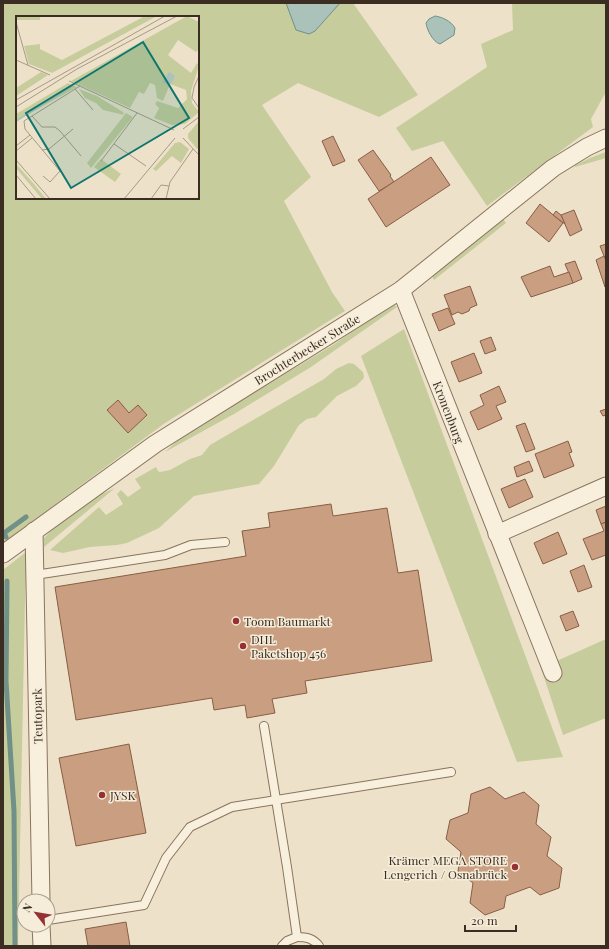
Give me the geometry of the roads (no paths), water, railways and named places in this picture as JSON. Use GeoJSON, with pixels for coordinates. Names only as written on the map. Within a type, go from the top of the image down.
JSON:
{"type":"FeatureCollection","features":[{"type":"Feature","properties":{"kind":"street","name":"Brochterbecker Straße"},"geometry":{"type":"LineString","coordinates":[[3,554],[155,444],[401,290],[553,168],[587,147],[606,138]]}},
{"type":"Feature","properties":{"kind":"street","name":"Kronenburg"},"geometry":{"type":"LineString","coordinates":[[401,290],[552,673]]}},
{"type":"Feature","properties":{"kind":"street"},"geometry":{"type":"LineString","coordinates":[[497,534],[606,486]]}},
{"type":"Feature","properties":{"kind":"street","name":"Teutopark"},"geometry":{"type":"LineString","coordinates":[[34,531],[41,893]]}},
{"type":"Feature","properties":{"kind":"street"},"geometry":{"type":"LineString","coordinates":[[41,933],[42,946]]}},
{"type":"Feature","properties":{"kind":"lane"},"geometry":{"type":"LineString","coordinates":[[35,575],[165,555],[191,545],[225,542]]}},
{"type":"Feature","properties":{"kind":"lane"},"geometry":{"type":"LineString","coordinates":[[264,726],[297,937]]}},
{"type":"Feature","properties":{"kind":"lane"},"geometry":{"type":"LineString","coordinates":[[56,919],[144,905],[166,858],[190,827],[232,807],[451,772]]}},
{"type":"Feature","properties":{"kind":"lane"},"geometry":{"type":"LineString","coordinates":[[282,946],[287,941],[297,937],[306,937],[313,940],[319,946]]}},
{"type":"Feature","properties":{"kind":"water"},"geometry":{"type":"Polygon","coordinates":[[[286,3],[340,3],[315,31],[309,34],[296,30],[286,3]]]}},
{"type":"Feature","properties":{"kind":"water"},"geometry":{"type":"Polygon","coordinates":[[[435,16],[441,17],[451,23],[455,28],[454,35],[440,44],[435,41],[431,35],[426,23],[429,19],[435,16]]]}},
{"type":"Feature","properties":{"kind":"waterway"},"geometry":{"type":"LineString","coordinates":[[6,537],[4,533],[26,517]]}},
{"type":"Feature","properties":{"kind":"waterway"},"geometry":{"type":"LineString","coordinates":[[7,581],[6,681],[14,811],[15,946]]}},
{"type":"Feature","properties":{"kind":"place","name":"Toom Baumarkt"},"geometry":{"type":"Point","coordinates":[236,621]}},
{"type":"Feature","properties":{"kind":"place","name":"DHL Paketshop 456"},"geometry":{"type":"Point","coordinates":[243,646]}},
{"type":"Feature","properties":{"kind":"place","name":"JYSK"},"geometry":{"type":"Point","coordinates":[102,795]}},
{"type":"Feature","properties":{"kind":"place","name":"Krämer MEGA STORE Lengerich / Osnabrück"},"geometry":{"type":"Point","coordinates":[515,867]}}]}
